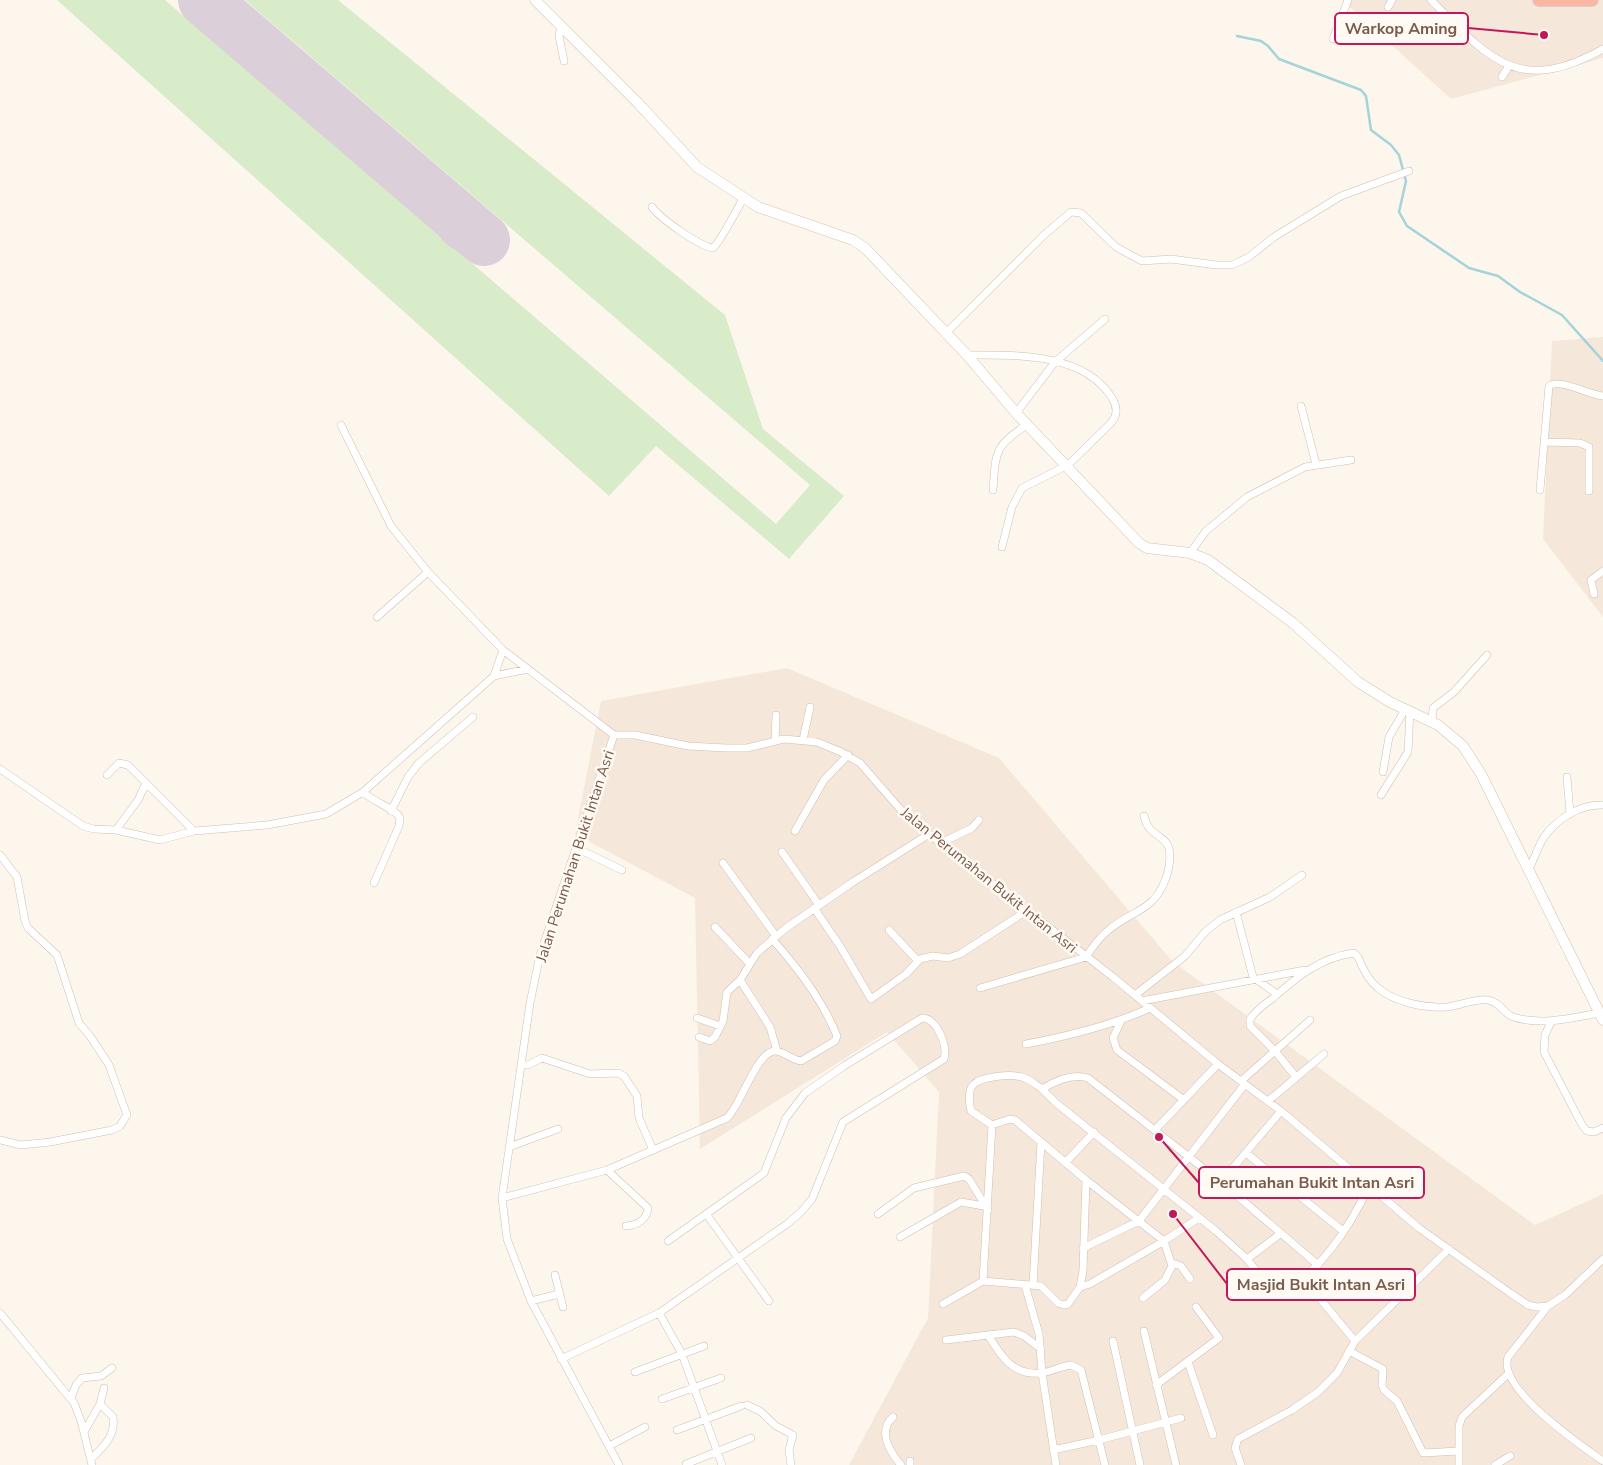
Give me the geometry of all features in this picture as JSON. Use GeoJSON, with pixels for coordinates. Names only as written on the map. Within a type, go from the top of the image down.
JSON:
{"type":"FeatureCollection","features":[{"type":"Feature","properties":{"kind":"highway"},"geometry":{"type":"LineString","coordinates":[[1539,0],[1592,0]]}},
{"type":"Feature","properties":{"kind":"street"},"geometry":{"type":"LineString","coordinates":[[535,0],[638,103],[697,167],[758,207],[853,240],[865,248],[967,355],[1016,413],[1068,465],[1140,543],[1147,548],[1190,553],[1208,560],[1293,623],[1358,682],[1390,702],[1432,722],[1463,746],[1481,774],[1601,1016],[1551,1022],[1521,1020],[1510,1016],[1497,1004],[1488,1000],[1448,1007],[1424,1007],[1376,988],[1354,953],[1327,959],[1310,969],[1277,994],[1254,1014],[1250,1021],[1250,1026],[1275,1051],[1296,1077]]}},
{"type":"Feature","properties":{"kind":"street"},"geometry":{"type":"LineString","coordinates":[[1333,39],[1348,0]]}},
{"type":"Feature","properties":{"kind":"street"},"geometry":{"type":"LineString","coordinates":[[1431,0],[1483,50],[1497,61],[1509,66],[1543,71],[1578,61],[1603,49]]}},
{"type":"Feature","properties":{"kind":"street"},"geometry":{"type":"LineString","coordinates":[[561,26],[559,36],[564,60]]}},
{"type":"Feature","properties":{"kind":"street"},"geometry":{"type":"LineString","coordinates":[[1502,77],[1509,66]]}},
{"type":"Feature","properties":{"kind":"street"},"geometry":{"type":"LineString","coordinates":[[946,334],[1044,235],[1071,212],[1081,213],[1116,247],[1142,261],[1170,259],[1216,265],[1232,264],[1249,257],[1274,238],[1341,196],[1410,171]]}},
{"type":"Feature","properties":{"kind":"street"},"geometry":{"type":"LineString","coordinates":[[652,207],[660,216],[695,239],[713,248],[718,244],[726,225],[744,199]]}},
{"type":"Feature","properties":{"kind":"street"},"geometry":{"type":"LineString","coordinates":[[1016,413],[1055,362],[1105,319]]}},
{"type":"Feature","properties":{"kind":"street"},"geometry":{"type":"LineString","coordinates":[[967,355],[1014,355],[1055,362],[1075,369],[1096,381],[1113,400],[1116,412],[1114,419],[1106,428],[1068,465],[1027,484],[1018,492],[1002,547]]}},
{"type":"Feature","properties":{"kind":"street"},"geometry":{"type":"LineString","coordinates":[[1540,490],[1550,385],[1566,386],[1603,396]]}},
{"type":"Feature","properties":{"kind":"street"},"geometry":{"type":"LineString","coordinates":[[1301,406],[1316,464]]}},
{"type":"Feature","properties":{"kind":"street"},"geometry":{"type":"LineString","coordinates":[[993,490],[995,460],[999,448],[1006,439],[1028,424]]}},
{"type":"Feature","properties":{"kind":"street"},"geometry":{"type":"LineString","coordinates":[[341,425],[391,526],[428,572],[503,650],[614,735]]}},
{"type":"Feature","properties":{"kind":"street"},"geometry":{"type":"LineString","coordinates":[[1544,442],[1580,443],[1589,447],[1588,491]]}},
{"type":"Feature","properties":{"kind":"street"},"geometry":{"type":"LineString","coordinates":[[1190,553],[1206,531],[1247,497],[1305,467],[1351,460]]}},
{"type":"Feature","properties":{"kind":"street"},"geometry":{"type":"LineString","coordinates":[[377,617],[428,572]]}},
{"type":"Feature","properties":{"kind":"street"},"geometry":{"type":"LineString","coordinates":[[1594,594],[1591,579],[1603,572]]}},
{"type":"Feature","properties":{"kind":"street"},"geometry":{"type":"LineString","coordinates":[[0,769],[77,823],[94,829],[116,830],[160,840],[194,831],[267,825],[306,819],[326,814],[363,792],[494,676],[503,650]]}},
{"type":"Feature","properties":{"kind":"street"},"geometry":{"type":"LineString","coordinates":[[1432,722],[1433,708],[1454,692],[1487,656]]}},
{"type":"Feature","properties":{"kind":"street"},"geometry":{"type":"LineString","coordinates":[[494,676],[528,669]]}},
{"type":"Feature","properties":{"kind":"street"},"geometry":{"type":"LineString","coordinates":[[803,740],[810,707]]}},
{"type":"Feature","properties":{"kind":"street"},"geometry":{"type":"LineString","coordinates":[[1382,772],[1389,737],[1408,709]]}},
{"type":"Feature","properties":{"kind":"street"},"geometry":{"type":"LineString","coordinates":[[1382,795],[1408,752],[1408,709]]}},
{"type":"Feature","properties":{"kind":"street"},"geometry":{"type":"LineString","coordinates":[[775,741],[776,715]]}},
{"type":"Feature","properties":{"kind":"street"},"geometry":{"type":"LineString","coordinates":[[391,811],[408,777],[430,752],[472,717]]}},
{"type":"Feature","properties":{"kind":"street","name":"Jalan Perumahan Bukit Intan Asri"},"geometry":{"type":"LineString","coordinates":[[619,1465],[531,1301],[507,1239],[502,1198],[514,1126],[521,1065],[540,955],[614,735],[635,735],[688,746],[726,748],[747,748],[784,739],[803,740],[825,745],[848,755],[863,766],[891,800],[929,834],[1135,995],[1218,1064],[1281,1111],[1419,1228],[1528,1305],[1537,1307],[1548,1306]]}},
{"type":"Feature","properties":{"kind":"street"},"geometry":{"type":"LineString","coordinates":[[421,742],[430,752]]}},
{"type":"Feature","properties":{"kind":"street"},"geometry":{"type":"LineString","coordinates":[[795,831],[824,780],[848,755]]}},
{"type":"Feature","properties":{"kind":"street"},"geometry":{"type":"LineString","coordinates":[[107,775],[115,765],[123,763],[194,831]]}},
{"type":"Feature","properties":{"kind":"street"},"geometry":{"type":"LineString","coordinates":[[1567,777],[1570,814]]}},
{"type":"Feature","properties":{"kind":"street"},"geometry":{"type":"LineString","coordinates":[[116,830],[138,800],[146,783]]}},
{"type":"Feature","properties":{"kind":"street"},"geometry":{"type":"LineString","coordinates":[[363,792],[374,802],[399,815],[400,823],[374,884]]}},
{"type":"Feature","properties":{"kind":"street"},"geometry":{"type":"LineString","coordinates":[[1529,869],[1551,828],[1570,814],[1585,807],[1603,806]]}},
{"type":"Feature","properties":{"kind":"street"},"geometry":{"type":"LineString","coordinates":[[980,988],[1086,957],[1093,945],[1110,928],[1155,900],[1164,884],[1168,869],[1168,846],[1163,839],[1149,830],[1144,816]]}},
{"type":"Feature","properties":{"kind":"street"},"geometry":{"type":"LineString","coordinates":[[941,843],[972,828],[979,820]]}},
{"type":"Feature","properties":{"kind":"street"},"geometry":{"type":"LineString","coordinates":[[699,1037],[712,1040],[724,1017],[726,994],[740,980],[749,963],[774,937],[816,907],[929,834]]}},
{"type":"Feature","properties":{"kind":"street"},"geometry":{"type":"LineString","coordinates":[[576,848],[622,870]]}},
{"type":"Feature","properties":{"kind":"street"},"geometry":{"type":"LineString","coordinates":[[782,852],[871,999],[906,974],[918,961],[928,956],[948,958],[960,954],[1028,910]]}},
{"type":"Feature","properties":{"kind":"street"},"geometry":{"type":"LineString","coordinates":[[0,855],[17,877],[28,928],[57,955],[79,1023],[109,1065],[127,1115],[120,1126],[112,1130],[50,1142],[21,1145],[0,1140]]}},
{"type":"Feature","properties":{"kind":"street"},"geometry":{"type":"LineString","coordinates":[[502,1198],[607,1170],[727,1118],[737,1107],[744,1089],[767,1054],[777,1051],[797,1060],[804,1060],[835,1041],[837,1036],[828,1014],[723,863]]}},
{"type":"Feature","properties":{"kind":"street"},"geometry":{"type":"LineString","coordinates":[[1135,995],[1184,956],[1213,925],[1236,912],[1270,897],[1302,876]]}},
{"type":"Feature","properties":{"kind":"street"},"geometry":{"type":"LineString","coordinates":[[1236,912],[1252,974],[1277,994]]}},
{"type":"Feature","properties":{"kind":"street"},"geometry":{"type":"LineString","coordinates":[[715,927],[749,963]]}},
{"type":"Feature","properties":{"kind":"street"},"geometry":{"type":"LineString","coordinates":[[889,930],[918,961]]}},
{"type":"Feature","properties":{"kind":"street"},"geometry":{"type":"LineString","coordinates":[[1142,1001],[1310,969]]}},
{"type":"Feature","properties":{"kind":"street"},"geometry":{"type":"LineString","coordinates":[[740,980],[770,1026],[777,1051]]}},
{"type":"Feature","properties":{"kind":"street"},"geometry":{"type":"LineString","coordinates":[[1026,1044],[1066,1036],[1121,1021],[1150,1008]]}},
{"type":"Feature","properties":{"kind":"street"},"geometry":{"type":"LineString","coordinates":[[697,1018],[720,1026]]}},
{"type":"Feature","properties":{"kind":"street"},"geometry":{"type":"LineString","coordinates":[[561,1360],[659,1313],[739,1260],[807,1206],[844,1120],[944,1059],[945,1051],[935,1024],[927,1018],[922,1018],[810,1089],[790,1111],[764,1173],[668,1241]]}},
{"type":"Feature","properties":{"kind":"street"},"geometry":{"type":"LineString","coordinates":[[1083,1248],[1139,1221],[1243,1082],[1310,1020]]}},
{"type":"Feature","properties":{"kind":"street"},"geometry":{"type":"LineString","coordinates":[[1121,1021],[1113,1038],[1117,1050],[1184,1100]]}},
{"type":"Feature","properties":{"kind":"street"},"geometry":{"type":"LineString","coordinates":[[1551,1022],[1545,1035],[1544,1052],[1582,1125],[1587,1131],[1594,1132],[1603,1128]]}},
{"type":"Feature","properties":{"kind":"street"},"geometry":{"type":"LineString","coordinates":[[1268,1101],[1324,1054]]}},
{"type":"Feature","properties":{"kind":"street"},"geometry":{"type":"LineString","coordinates":[[521,1065],[528,1066],[542,1058],[590,1074],[618,1074],[624,1076],[637,1096],[638,1118],[653,1150]]}},
{"type":"Feature","properties":{"kind":"street"},"geometry":{"type":"LineString","coordinates":[[1155,1130],[1218,1064]]}},
{"type":"Feature","properties":{"kind":"street"},"geometry":{"type":"LineString","coordinates":[[1143,1298],[1165,1280],[1172,1263],[1164,1241],[1013,1120],[992,1125],[970,1111],[971,1089],[975,1083],[995,1077],[1015,1076],[1030,1080],[1247,1259],[1275,1295],[1318,1265],[1343,1231],[1368,1186]]}},
{"type":"Feature","properties":{"kind":"street"},"geometry":{"type":"LineString","coordinates":[[1042,1089],[1051,1083],[1071,1077],[1088,1078],[1221,1182],[1318,1265]]}},
{"type":"Feature","properties":{"kind":"street"},"geometry":{"type":"LineString","coordinates":[[1221,1182],[1281,1111]]}},
{"type":"Feature","properties":{"kind":"street"},"geometry":{"type":"LineString","coordinates":[[983,1281],[992,1125]]}},
{"type":"Feature","properties":{"kind":"street"},"geometry":{"type":"LineString","coordinates":[[509,1147],[558,1129]]}},
{"type":"Feature","properties":{"kind":"street"},"geometry":{"type":"LineString","coordinates":[[1066,1162],[1094,1132]]}},
{"type":"Feature","properties":{"kind":"street"},"geometry":{"type":"LineString","coordinates":[[1041,1142],[1029,1285],[1039,1334],[1042,1373],[1052,1450],[1056,1465]]}},
{"type":"Feature","properties":{"kind":"street"},"geometry":{"type":"LineString","coordinates":[[1246,1153],[1343,1231]]}},
{"type":"Feature","properties":{"kind":"street"},"geometry":{"type":"LineString","coordinates":[[607,1170],[648,1208],[647,1215],[642,1220],[626,1226]]}},
{"type":"Feature","properties":{"kind":"street"},"geometry":{"type":"LineString","coordinates":[[878,1214],[914,1188],[962,1176],[969,1179],[986,1208]]}},
{"type":"Feature","properties":{"kind":"street"},"geometry":{"type":"LineString","coordinates":[[943,1304],[983,1281],[1045,1288],[1056,1301],[1064,1305],[1068,1304],[1080,1287],[1086,1180]]}},
{"type":"Feature","properties":{"kind":"street"},"geometry":{"type":"LineString","coordinates":[[900,1237],[961,1202],[986,1208]]}},
{"type":"Feature","properties":{"kind":"street"},"geometry":{"type":"LineString","coordinates":[[707,1215],[769,1301]]}},
{"type":"Feature","properties":{"kind":"street"},"geometry":{"type":"LineString","coordinates":[[1080,1287],[1090,1284],[1164,1241],[1199,1218]]}},
{"type":"Feature","properties":{"kind":"street"},"geometry":{"type":"LineString","coordinates":[[1247,1259],[1280,1234]]}},
{"type":"Feature","properties":{"kind":"street"},"geometry":{"type":"LineString","coordinates":[[1241,1465],[1235,1448],[1238,1439],[1292,1410],[1318,1392],[1337,1373],[1355,1340],[1448,1249]]}},
{"type":"Feature","properties":{"kind":"street"},"geometry":{"type":"LineString","coordinates":[[1603,1259],[1565,1295],[1548,1306],[1506,1362],[1508,1374],[1542,1416],[1603,1461]]}},
{"type":"Feature","properties":{"kind":"street"},"geometry":{"type":"LineString","coordinates":[[1172,1263],[1181,1266],[1190,1279]]}},
{"type":"Feature","properties":{"kind":"street"},"geometry":{"type":"LineString","coordinates":[[555,1275],[563,1307]]}},
{"type":"Feature","properties":{"kind":"street"},"geometry":{"type":"LineString","coordinates":[[1302,1277],[1355,1340]]}},
{"type":"Feature","properties":{"kind":"street"},"geometry":{"type":"LineString","coordinates":[[531,1301],[559,1294]]}},
{"type":"Feature","properties":{"kind":"street"},"geometry":{"type":"LineString","coordinates":[[1156,1385],[1219,1338],[1196,1307]]}},
{"type":"Feature","properties":{"kind":"street"},"geometry":{"type":"LineString","coordinates":[[0,1313],[71,1398],[78,1410],[92,1462]]}},
{"type":"Feature","properties":{"kind":"street"},"geometry":{"type":"LineString","coordinates":[[659,1313],[682,1354],[722,1465]]}},
{"type":"Feature","properties":{"kind":"street"},"geometry":{"type":"LineString","coordinates":[[1144,1331],[1176,1465]]}},
{"type":"Feature","properties":{"kind":"street"},"geometry":{"type":"LineString","coordinates":[[946,1340],[988,1335],[1019,1334],[1041,1349]]}},
{"type":"Feature","properties":{"kind":"street"},"geometry":{"type":"LineString","coordinates":[[988,1335],[1003,1359],[1011,1366],[1042,1373],[1071,1365],[1081,1370],[1105,1465]]}},
{"type":"Feature","properties":{"kind":"street"},"geometry":{"type":"LineString","coordinates":[[1113,1342],[1140,1465]]}},
{"type":"Feature","properties":{"kind":"street"},"geometry":{"type":"LineString","coordinates":[[635,1372],[704,1346]]}},
{"type":"Feature","properties":{"kind":"street"},"geometry":{"type":"LineString","coordinates":[[1349,1352],[1383,1369],[1382,1385],[1384,1390],[1397,1401],[1423,1453],[1458,1451]]}},
{"type":"Feature","properties":{"kind":"street"},"geometry":{"type":"LineString","coordinates":[[1188,1362],[1213,1435]]}},
{"type":"Feature","properties":{"kind":"street"},"geometry":{"type":"LineString","coordinates":[[71,1398],[76,1385],[82,1378],[101,1376],[112,1368]]}},
{"type":"Feature","properties":{"kind":"street"},"geometry":{"type":"LineString","coordinates":[[1459,1465],[1459,1426],[1462,1417],[1508,1374]]}},
{"type":"Feature","properties":{"kind":"street"},"geometry":{"type":"LineString","coordinates":[[662,1399],[721,1378]]}},
{"type":"Feature","properties":{"kind":"street"},"geometry":{"type":"LineString","coordinates":[[84,1432],[100,1404],[104,1388]]}},
{"type":"Feature","properties":{"kind":"street"},"geometry":{"type":"LineString","coordinates":[[92,1462],[110,1439],[114,1430],[113,1417],[100,1404]]}},
{"type":"Feature","properties":{"kind":"street"},"geometry":{"type":"LineString","coordinates":[[677,1430],[744,1406],[760,1411],[776,1426],[793,1435],[789,1450],[790,1465]]}},
{"type":"Feature","properties":{"kind":"street"},"geometry":{"type":"LineString","coordinates":[[893,1417],[886,1425],[886,1436],[893,1455],[901,1465]]}},
{"type":"Feature","properties":{"kind":"street"},"geometry":{"type":"LineString","coordinates":[[1052,1450],[1099,1440],[1181,1418]]}},
{"type":"Feature","properties":{"kind":"street"},"geometry":{"type":"LineString","coordinates":[[609,1446],[646,1427]]}},
{"type":"Feature","properties":{"kind":"street"},"geometry":{"type":"LineString","coordinates":[[686,1464],[751,1438]]}},
{"type":"Feature","properties":{"kind":"street"},"geometry":{"type":"LineString","coordinates":[[1495,1465],[1510,1456]]}},
{"type":"Feature","properties":{"kind":"shaded area"},"geometry":{"type":"Polygon","coordinates":[[[1342,0],[1603,0],[1603,58],[1451,99],[1342,0]]]}},
{"type":"Feature","properties":{"kind":"shaded area"},"geometry":{"type":"Polygon","coordinates":[[[1603,337],[1603,617],[1543,539],[1552,341],[1603,337]]]}},
{"type":"Feature","properties":{"kind":"shaded area"},"geometry":{"type":"Polygon","coordinates":[[[787,668],[999,758],[1172,961],[1535,1225],[1603,1194],[1603,1465],[849,1465],[928,1318],[939,1092],[887,1032],[700,1149],[695,898],[575,834],[601,701],[787,668]]]}},
{"type":"Feature","properties":{"kind":"green space"},"geometry":{"type":"Polygon","coordinates":[[[57,0],[165,0],[776,524],[810,485],[245,0],[338,0],[725,315],[763,429],[844,496],[789,559],[656,446],[609,496],[57,0]]]}},
{"type":"Feature","properties":{"kind":"waterway"},"geometry":{"type":"LineString","coordinates":[[1237,36],[1261,41],[1279,59],[1361,90],[1366,96],[1371,130],[1391,145],[1399,155],[1406,181],[1399,212],[1407,226],[1469,268],[1498,276],[1520,292],[1562,315],[1603,361]]}},
{"type":"Feature","properties":{"kind":"taxiway"},"geometry":{"type":"LineString","coordinates":[[424,188],[477,215],[481,226],[478,235],[467,242],[453,236],[444,224],[431,195]]}},
{"type":"Feature","properties":{"kind":"runway"},"geometry":{"type":"LineString","coordinates":[[204,0],[484,240]]}},
{"type":"Feature","properties":{"kind":"place","name":"Warkop Aming"},"geometry":{"type":"Point","coordinates":[1544,35]}},
{"type":"Feature","properties":{"kind":"place","name":"Perumahan Bukit Intan Asri"},"geometry":{"type":"Point","coordinates":[1159,1137]}},
{"type":"Feature","properties":{"kind":"place","name":"Masjid Bukit Intan Asri"},"geometry":{"type":"Point","coordinates":[1173,1214]}}]}
